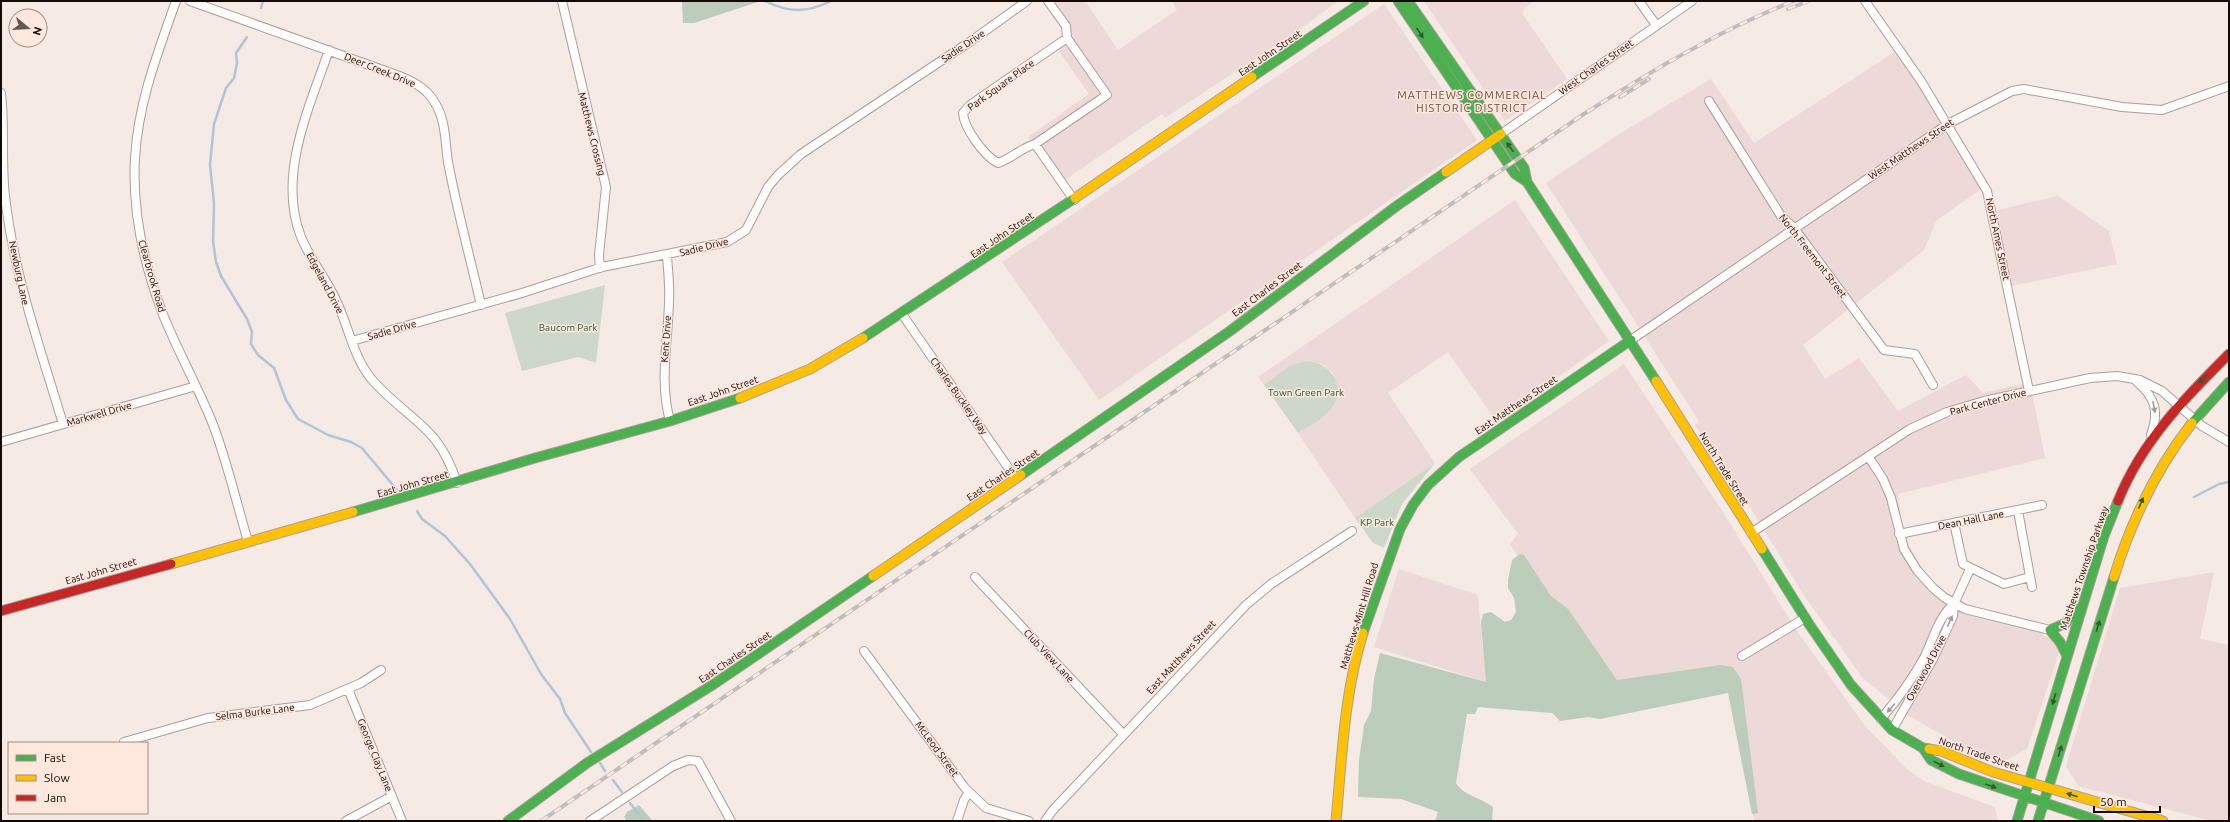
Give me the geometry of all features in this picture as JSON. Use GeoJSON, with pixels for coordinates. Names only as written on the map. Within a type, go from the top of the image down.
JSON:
{"type":"FeatureCollection","features":[{"type":"Feature","properties":{"kind":"main road","name":"East John Street"},"geometry":{"type":"LineString","coordinates":[[1,611],[457,483],[535,458],[670,421],[751,394],[810,370],[902,314],[960,276],[1074,200],[1364,1]]}},
{"type":"Feature","properties":{"kind":"main road","name":"North Trade Street"},"geometry":{"type":"LineString","coordinates":[[1398,1],[1515,174],[1527,182]]}},
{"type":"Feature","properties":{"kind":"main road","name":"North Trade Street"},"geometry":{"type":"LineString","coordinates":[[1408,1],[1524,168],[1527,182],[1631,340],[1805,618],[1851,685],[1881,719],[1892,730],[1923,748],[1940,751],[1974,766],[2163,821]]}},
{"type":"Feature","properties":{"kind":"main road","name":"East Charles Street"},"geometry":{"type":"LineString","coordinates":[[508,821],[587,763],[714,684],[1016,479],[1230,331],[1398,205],[1501,134]]}},
{"type":"Feature","properties":{"kind":"main road","name":"East Matthews Street"},"geometry":{"type":"LineString","coordinates":[[1420,496],[1438,475],[1459,457],[1631,340]]}},
{"type":"Feature","properties":{"kind":"main road","name":"Matthews Township Parkway"},"geometry":{"type":"LineString","coordinates":[[2017,821],[2066,656],[2104,536],[2125,484],[2150,442],[2178,405],[2229,354]]}},
{"type":"Feature","properties":{"kind":"main road"},"geometry":{"type":"LineString","coordinates":[[2038,821],[2124,544],[2145,494],[2169,452],[2194,419],[2229,382]]}},
{"type":"Feature","properties":{"kind":"main road","name":"Matthews-Mint Hill Road"},"geometry":{"type":"LineString","coordinates":[[1336,821],[1346,709],[1359,646],[1388,560],[1407,516],[1420,496]]}},
{"type":"Feature","properties":{"kind":"main road"},"geometry":{"type":"LineString","coordinates":[[2066,656],[2060,642],[2050,630],[2064,626],[2071,619],[2092,576]]}},
{"type":"Feature","properties":{"kind":"main road","name":"North Trade Street"},"geometry":{"type":"LineString","coordinates":[[1923,748],[1931,760],[1959,774],[2044,804],[2099,821]]}},
{"type":"Feature","properties":{"kind":"street","name":"Clearbrook Road"},"geometry":{"type":"LineString","coordinates":[[176,1],[147,84],[141,108],[135,158],[135,204],[141,237],[154,290],[172,336],[196,386],[217,436],[248,541]]}},
{"type":"Feature","properties":{"kind":"street","name":"Deer Creek Drive"},"geometry":{"type":"LineString","coordinates":[[190,1],[410,80],[426,92],[436,104],[442,120],[450,170],[481,305]]}},
{"type":"Feature","properties":{"kind":"street","name":"Matthews Crossing"},"geometry":{"type":"LineString","coordinates":[[562,1],[568,32],[606,187],[599,255],[600,268]]}},
{"type":"Feature","properties":{"kind":"street","name":"Sadie Drive"},"geometry":{"type":"LineString","coordinates":[[352,341],[481,305],[600,268],[667,256],[727,242],[749,227],[768,188],[778,175],[801,154],[971,41],[1027,1]]}},
{"type":"Feature","properties":{"kind":"street","name":"Park Square Place"},"geometry":{"type":"LineString","coordinates":[[1048,1],[1066,26],[1067,38],[1107,95],[1035,144],[1027,146],[1006,160],[998,163],[989,159],[964,122],[963,113],[970,105],[1067,38]]}},
{"type":"Feature","properties":{"kind":"street"},"geometry":{"type":"LineString","coordinates":[[1639,1],[1656,25]]}},
{"type":"Feature","properties":{"kind":"street","name":"West Charles Street"},"geometry":{"type":"LineString","coordinates":[[1501,134],[1692,1]]}},
{"type":"Feature","properties":{"kind":"street","name":"North Ames Street"},"geometry":{"type":"LineString","coordinates":[[1865,1],[1921,80],[1987,191],[2029,391]]}},
{"type":"Feature","properties":{"kind":"street","name":"Edgeland Drive"},"geometry":{"type":"LineString","coordinates":[[329,50],[300,136],[294,176],[294,213],[301,238],[335,298],[358,359],[374,382],[427,428],[440,443],[448,458],[457,483]]}},
{"type":"Feature","properties":{"kind":"street","name":"West Matthews Street"},"geometry":{"type":"LineString","coordinates":[[1631,340],[1948,124],[2012,91],[2024,89],[2122,107],[2162,110],[2229,86]]}},
{"type":"Feature","properties":{"kind":"street","name":"Newburg Lane"},"geometry":{"type":"LineString","coordinates":[[1,93],[3,179],[9,228],[31,324],[63,424]]}},
{"type":"Feature","properties":{"kind":"street","name":"North Freemont Street"},"geometry":{"type":"LineString","coordinates":[[1709,101],[1781,216],[1794,228],[1864,322],[1880,346],[1884,350],[1890,352],[1915,354],[1933,385]]}},
{"type":"Feature","properties":{"kind":"street"},"geometry":{"type":"LineString","coordinates":[[1035,144],[1074,200]]}},
{"type":"Feature","properties":{"kind":"street","name":"Kent Drive"},"geometry":{"type":"LineString","coordinates":[[667,256],[669,303],[664,353],[664,394],[670,421]]}},
{"type":"Feature","properties":{"kind":"street","name":"Charles Buckley Way"},"geometry":{"type":"LineString","coordinates":[[902,314],[1016,479]]}},
{"type":"Feature","properties":{"kind":"street","name":"Park Center Drive"},"geometry":{"type":"LineString","coordinates":[[1751,533],[1910,429],[1947,412],[1984,401],[2090,378],[2117,376],[2134,379],[2162,391],[2194,419],[2220,438],[2229,442]]}},
{"type":"Feature","properties":{"kind":"street"},"geometry":{"type":"LineString","coordinates":[[2134,379],[2152,398],[2156,412],[2150,442]]}},
{"type":"Feature","properties":{"kind":"street","name":"Markwell Drive"},"geometry":{"type":"LineString","coordinates":[[1,442],[196,386]]}},
{"type":"Feature","properties":{"kind":"street"},"geometry":{"type":"LineString","coordinates":[[1868,456],[1883,479],[1891,498],[1904,549],[1917,570],[1933,588],[1954,604],[1979,614],[2050,630]]}},
{"type":"Feature","properties":{"kind":"street","name":"Dean Hall Lane"},"geometry":{"type":"LineString","coordinates":[[1899,534],[2042,505]]}},
{"type":"Feature","properties":{"kind":"street"},"geometry":{"type":"LineString","coordinates":[[2018,511],[2032,587]]}},
{"type":"Feature","properties":{"kind":"street"},"geometry":{"type":"LineString","coordinates":[[1954,523],[1961,560],[1970,569],[2004,584],[2030,577]]}},
{"type":"Feature","properties":{"kind":"street","name":"East Matthews Street"},"geometry":{"type":"LineString","coordinates":[[1045,821],[1052,810],[1123,734],[1256,596],[1352,531]]}},
{"type":"Feature","properties":{"kind":"street","name":"Overwood Drive"},"geometry":{"type":"LineString","coordinates":[[1892,730],[1933,659],[1953,616],[1954,604],[1970,569]]}},
{"type":"Feature","properties":{"kind":"street","name":"Club View Lane"},"geometry":{"type":"LineString","coordinates":[[975,577],[1123,734]]}},
{"type":"Feature","properties":{"kind":"street","name":"Overwood Drive"},"geometry":{"type":"LineString","coordinates":[[1881,719],[1905,689],[1924,658],[1945,612],[1954,604]]}},
{"type":"Feature","properties":{"kind":"street"},"geometry":{"type":"LineString","coordinates":[[1742,656],[1805,618]]}},
{"type":"Feature","properties":{"kind":"street","name":"McLeod Street"},"geometry":{"type":"LineString","coordinates":[[864,651],[969,792],[986,808],[1029,821]]}},
{"type":"Feature","properties":{"kind":"street","name":"Selma Burke Lane"},"geometry":{"type":"LineString","coordinates":[[124,742],[189,722],[310,704],[361,683],[381,670]]}},
{"type":"Feature","properties":{"kind":"street","name":"George Clay Lane"},"geometry":{"type":"LineString","coordinates":[[348,689],[402,821]]}},
{"type":"Feature","properties":{"kind":"street"},"geometry":{"type":"LineString","coordinates":[[590,821],[674,766],[692,759],[698,761],[731,821]]}},
{"type":"Feature","properties":{"kind":"street"},"geometry":{"type":"LineString","coordinates":[[957,821],[964,800],[969,792]]}},
{"type":"Feature","properties":{"kind":"street"},"geometry":{"type":"LineString","coordinates":[[346,821],[392,796]]}},
{"type":"Feature","properties":{"kind":"shaded area"},"geometry":{"type":"Polygon","coordinates":[[[1046,1],[1085,1],[1118,50],[1177,10],[1172,1],[1338,1],[1299,30],[1165,118],[1162,114],[1060,183],[1028,137],[1089,94],[1056,47],[1070,37],[1046,1]]]}},
{"type":"Feature","properties":{"kind":"shaded area"},"geometry":{"type":"Polygon","coordinates":[[[1424,1],[1535,1],[1526,7],[1522,13],[1567,79],[1505,121],[1424,1]]]}},
{"type":"Feature","properties":{"kind":"shaded area"},"geometry":{"type":"Polygon","coordinates":[[[1384,4],[1477,140],[1099,400],[1002,262],[1384,4]]]}},
{"type":"Feature","properties":{"kind":"shaded area"},"geometry":{"type":"Polygon","coordinates":[[[1904,46],[1988,184],[1936,221],[1924,250],[1803,345],[1825,379],[1859,358],[1898,411],[1966,375],[1983,393],[2030,382],[2045,458],[1898,494],[1902,525],[1909,545],[1918,563],[1932,580],[1946,592],[1967,604],[2044,624],[2043,636],[2053,639],[2059,653],[2027,749],[2000,763],[1969,750],[1907,715],[1862,677],[1803,594],[1750,507],[1695,425],[1699,421],[1546,183],[1624,131],[1711,79],[1754,143],[1904,46]]]}},
{"type":"Feature","properties":{"kind":"shaded area"},"geometry":{"type":"Polygon","coordinates":[[[2058,196],[2109,231],[2117,264],[2011,286],[1997,210],[2058,196]]]}},
{"type":"Feature","properties":{"kind":"shaded area"},"geometry":{"type":"Polygon","coordinates":[[[1515,200],[1609,341],[1496,421],[1448,352],[1388,393],[1435,463],[1355,518],[1298,433],[1327,414],[1338,391],[1333,373],[1322,364],[1312,361],[1289,366],[1264,385],[1258,377],[1515,200]]]}},
{"type":"Feature","properties":{"kind":"shaded area"},"geometry":{"type":"Polygon","coordinates":[[[1624,364],[1719,506],[1797,631],[1865,726],[1908,770],[1924,781],[1995,807],[1998,821],[1754,821],[1724,668],[1615,688],[1557,617],[1510,544],[1518,534],[1470,469],[1624,364]]]}},
{"type":"Feature","properties":{"kind":"shaded area"},"geometry":{"type":"Polygon","coordinates":[[[1399,569],[1478,595],[1486,682],[1374,647],[1399,569]]]}},
{"type":"Feature","properties":{"kind":"shaded area"},"geometry":{"type":"Polygon","coordinates":[[[2214,572],[2200,639],[2229,645],[2229,821],[2212,821],[2078,786],[2066,766],[2120,588],[2214,572]]]}},
{"type":"Feature","properties":{"kind":"green space"},"geometry":{"type":"Polygon","coordinates":[[[682,1],[761,1],[694,23],[683,23],[682,1]]]}},
{"type":"Feature","properties":{"kind":"green space","name":"Baucom Park"},"geometry":{"type":"Polygon","coordinates":[[[605,285],[596,363],[578,357],[522,371],[505,313],[605,285]]]}},
{"type":"Feature","properties":{"kind":"green space","name":"Town Green Park"},"geometry":{"type":"Polygon","coordinates":[[[1306,361],[1322,365],[1328,370],[1337,383],[1338,390],[1337,398],[1330,410],[1317,421],[1298,433],[1264,385],[1289,366],[1306,361]]]}},
{"type":"Feature","properties":{"kind":"green space","name":"KP Park"},"geometry":{"type":"Polygon","coordinates":[[[1435,463],[1402,504],[1384,548],[1373,543],[1355,518],[1435,463]]]}},
{"type":"Feature","properties":{"kind":"green space"},"geometry":{"type":"Polygon","coordinates":[[[1520,554],[1524,555],[1551,596],[1568,609],[1617,680],[1721,665],[1733,667],[1741,679],[1758,813],[1752,814],[1728,693],[1600,719],[1588,717],[1560,721],[1552,713],[1478,707],[1475,714],[1467,714],[1456,783],[1468,794],[1493,807],[1492,821],[1435,821],[1438,812],[1401,799],[1358,797],[1359,760],[1364,725],[1371,711],[1374,679],[1380,653],[1486,682],[1481,622],[1483,614],[1491,612],[1505,622],[1511,620],[1516,612],[1514,598],[1508,588],[1508,580],[1512,560],[1520,554]]]}},
{"type":"Feature","properties":{"kind":"green space"},"geometry":{"type":"Polygon","coordinates":[[[639,805],[653,821],[627,821],[624,817],[627,812],[639,805]]]}},
{"type":"Feature","properties":{"kind":"waterway"},"geometry":{"type":"LineString","coordinates":[[261,8],[263,1]]}},
{"type":"Feature","properties":{"kind":"waterway"},"geometry":{"type":"LineString","coordinates":[[765,1],[782,8],[798,10],[814,8],[831,1]]}},
{"type":"Feature","properties":{"kind":"waterway"},"geometry":{"type":"LineString","coordinates":[[247,37],[236,53],[237,63],[234,78],[226,88],[214,124],[210,165],[214,203],[213,241],[216,262],[221,276],[247,319],[252,332],[251,344],[258,355],[274,368],[286,400],[298,419],[328,435],[351,442],[362,448],[397,490]]}},
{"type":"Feature","properties":{"kind":"waterway"},"geometry":{"type":"LineString","coordinates":[[2194,497],[2219,484],[2229,482]]}},
{"type":"Feature","properties":{"kind":"waterway"},"geometry":{"type":"LineString","coordinates":[[417,511],[422,519],[445,536],[470,564],[510,619],[541,674],[560,699],[565,713],[591,752]]}},
{"type":"Feature","properties":{"kind":"waterway"},"geometry":{"type":"LineString","coordinates":[[600,763],[605,771]]}},
{"type":"Feature","properties":{"kind":"waterway"},"geometry":{"type":"LineString","coordinates":[[613,780],[622,792]]}},
{"type":"Feature","properties":{"kind":"waterway"},"geometry":{"type":"LineString","coordinates":[[630,803],[644,821]]}},
{"type":"Feature","properties":{"kind":"railway"},"geometry":{"type":"LineString","coordinates":[[541,821],[1584,114],[1686,52],[1766,12],[1794,1]]}},
{"type":"Feature","properties":{"kind":"railway"},"geometry":{"type":"LineString","coordinates":[[1788,9],[1809,1]]}},
{"type":"Feature","properties":{"kind":"railway"},"geometry":{"type":"LineString","coordinates":[[1620,97],[1649,79]]}},
{"type":"Feature","properties":{"kind":"traffic: fast"},"geometry":{"type":"LineString","coordinates":[[1252,77],[1364,1]]}},
{"type":"Feature","properties":{"kind":"traffic: fast"},"geometry":{"type":"LineString","coordinates":[[1398,1],[1515,174],[1527,182]]}},
{"type":"Feature","properties":{"kind":"traffic: fast"},"geometry":{"type":"LineString","coordinates":[[1408,1],[1524,168],[1527,182],[1656,381]]}},
{"type":"Feature","properties":{"kind":"traffic: fast"},"geometry":{"type":"LineString","coordinates":[[1021,475],[1230,331],[1398,205],[1446,172]]}},
{"type":"Feature","properties":{"kind":"traffic: fast"},"geometry":{"type":"LineString","coordinates":[[863,338],[1075,198]]}},
{"type":"Feature","properties":{"kind":"traffic: fast"},"geometry":{"type":"LineString","coordinates":[[1363,633],[1400,529],[1413,505],[1428,485],[1459,457],[1631,340]]}},
{"type":"Feature","properties":{"kind":"traffic: fast"},"geometry":{"type":"LineString","coordinates":[[2192,423],[2229,382]]}},
{"type":"Feature","properties":{"kind":"traffic: fast"},"geometry":{"type":"LineString","coordinates":[[353,512],[535,458],[670,421],[740,398]]}},
{"type":"Feature","properties":{"kind":"traffic: fast"},"geometry":{"type":"LineString","coordinates":[[2017,821],[2104,536],[2118,501]]}},
{"type":"Feature","properties":{"kind":"traffic: fast"},"geometry":{"type":"LineString","coordinates":[[1762,549],[1809,624],[1851,685],[1892,730],[1923,748],[1929,749]]}},
{"type":"Feature","properties":{"kind":"traffic: fast"},"geometry":{"type":"LineString","coordinates":[[508,821],[587,763],[714,684],[873,576]]}},
{"type":"Feature","properties":{"kind":"traffic: fast"},"geometry":{"type":"LineString","coordinates":[[2038,821],[2114,577]]}},
{"type":"Feature","properties":{"kind":"traffic: fast"},"geometry":{"type":"LineString","coordinates":[[2067,656],[2060,642],[2050,630],[2066,623],[2076,609]]}},
{"type":"Feature","properties":{"kind":"traffic: fast"},"geometry":{"type":"LineString","coordinates":[[1923,748],[1931,760],[1959,774],[2099,821]]}},
{"type":"Feature","properties":{"kind":"traffic: slow"},"geometry":{"type":"LineString","coordinates":[[1075,198],[1252,77]]}},
{"type":"Feature","properties":{"kind":"traffic: slow"},"geometry":{"type":"LineString","coordinates":[[1446,172],[1501,134]]}},
{"type":"Feature","properties":{"kind":"traffic: slow"},"geometry":{"type":"LineString","coordinates":[[740,398],[810,369],[863,338]]}},
{"type":"Feature","properties":{"kind":"traffic: slow"},"geometry":{"type":"LineString","coordinates":[[1656,381],[1762,549]]}},
{"type":"Feature","properties":{"kind":"traffic: slow"},"geometry":{"type":"LineString","coordinates":[[2114,577],[2128,536],[2156,477],[2192,423]]}},
{"type":"Feature","properties":{"kind":"traffic: slow"},"geometry":{"type":"LineString","coordinates":[[873,576],[1021,475]]}},
{"type":"Feature","properties":{"kind":"traffic: slow"},"geometry":{"type":"LineString","coordinates":[[171,564],[353,512]]}},
{"type":"Feature","properties":{"kind":"traffic: slow"},"geometry":{"type":"LineString","coordinates":[[1336,821],[1342,749],[1348,702],[1363,633]]}},
{"type":"Feature","properties":{"kind":"traffic: slow"},"geometry":{"type":"LineString","coordinates":[[1929,749],[1941,751],[1993,772],[2163,821]]}},
{"type":"Feature","properties":{"kind":"traffic: jam"},"geometry":{"type":"LineString","coordinates":[[2118,501],[2139,459],[2152,440],[2180,404],[2229,354]]}},
{"type":"Feature","properties":{"kind":"traffic: jam"},"geometry":{"type":"LineString","coordinates":[[1,611],[171,564]]}},
{"type":"Feature","properties":{"kind":"district","name":"MATTHEWS COMMERCIAL HISTORIC DISTRICT"},"geometry":{"type":"Point","coordinates":[1472,101]}}]}
